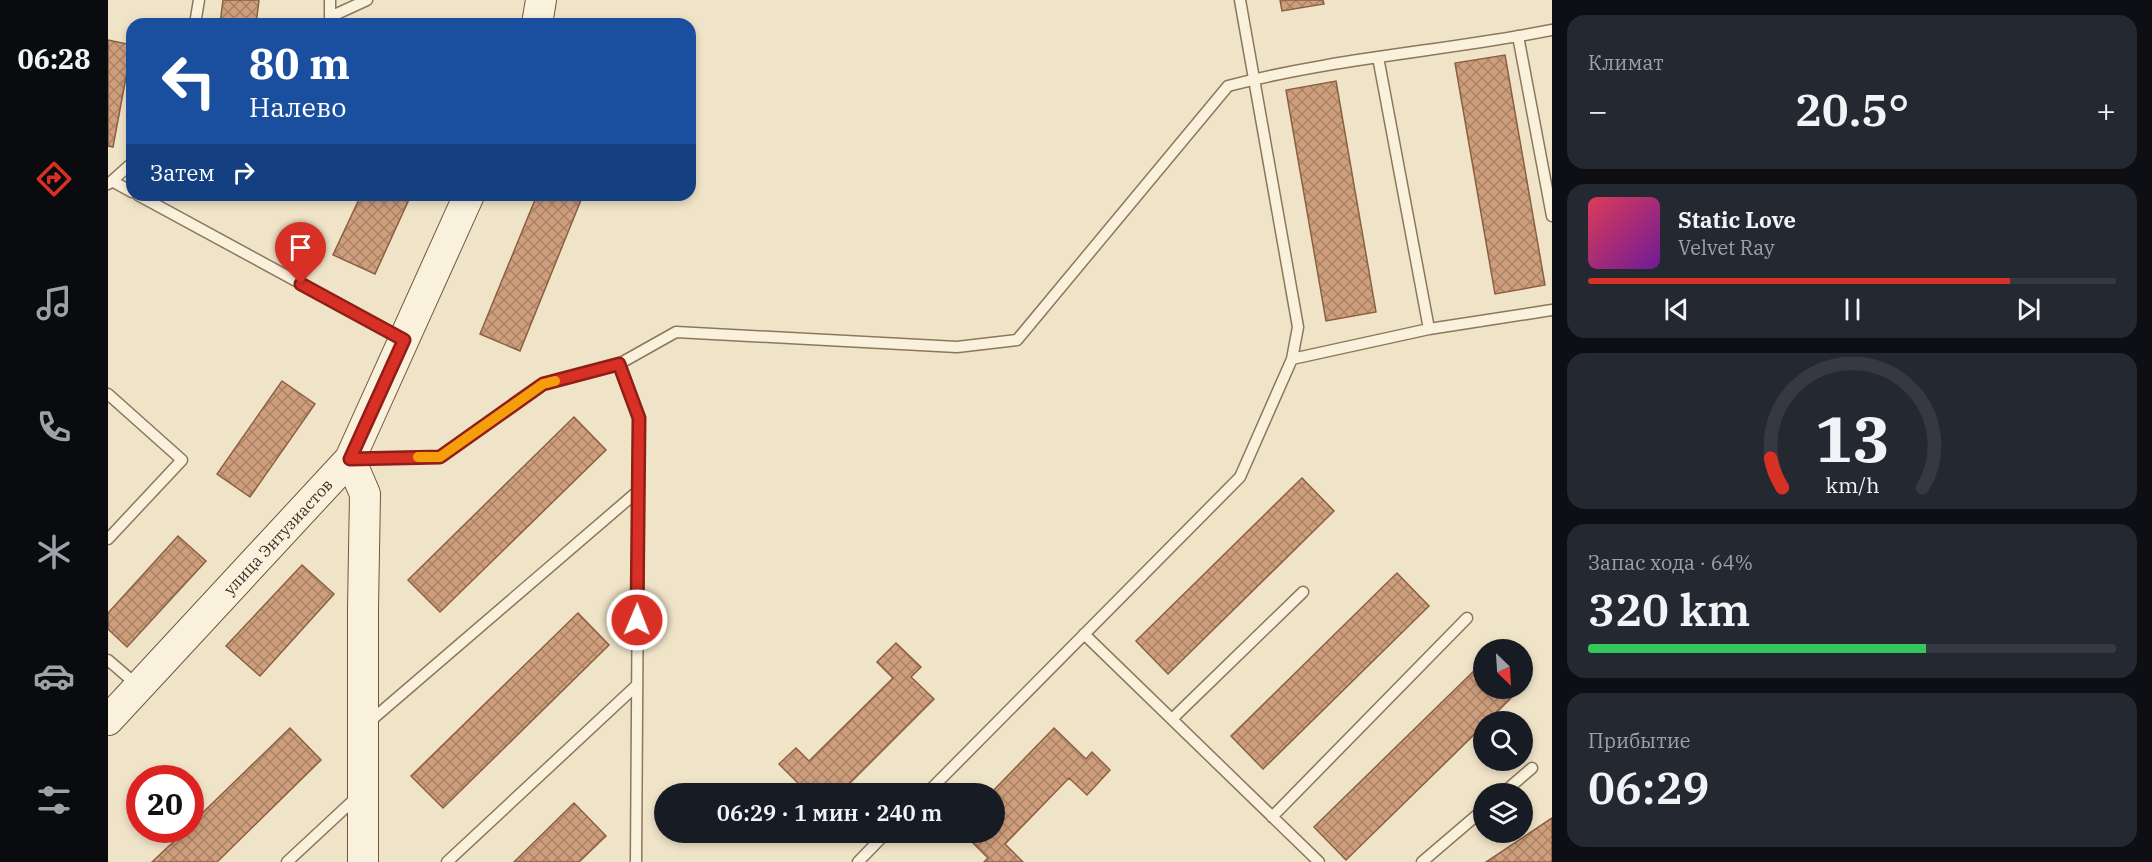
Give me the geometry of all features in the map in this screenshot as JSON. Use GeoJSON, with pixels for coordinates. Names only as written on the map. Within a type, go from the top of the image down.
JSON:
{"type":"FeatureCollection","features":[{"type":"Feature","properties":{"kind":"street"},"geometry":{"type":"LineString","coordinates":[[538,18],[541,0]]}},
{"type":"Feature","properties":{"kind":"street","name":"улица Энтузиастов"},"geometry":{"type":"LineString","coordinates":[[108,720],[350,459],[466,201]]}},
{"type":"Feature","properties":{"kind":"street"},"geometry":{"type":"LineString","coordinates":[[350,459],[365,494],[363,862]]}},
{"type":"Feature","properties":{"kind":"lane"},"geometry":{"type":"LineString","coordinates":[[196,18],[199,0]]}},
{"type":"Feature","properties":{"kind":"lane"},"geometry":{"type":"LineString","coordinates":[[330,0],[330,17],[366,0]]}},
{"type":"Feature","properties":{"kind":"lane"},"geometry":{"type":"LineString","coordinates":[[937,783],[1240,477],[1292,359],[1298,327],[1240,0]]}},
{"type":"Feature","properties":{"kind":"lane"},"geometry":{"type":"LineString","coordinates":[[350,459],[440,457],[543,384],[619,364],[676,332],[957,347],[1017,340],[1228,86],[1253,79],[1378,57],[1552,30]]}},
{"type":"Feature","properties":{"kind":"lane"},"geometry":{"type":"LineString","coordinates":[[1518,36],[1552,216]]}},
{"type":"Feature","properties":{"kind":"lane"},"geometry":{"type":"LineString","coordinates":[[1378,57],[1429,329]]}},
{"type":"Feature","properties":{"kind":"lane"},"geometry":{"type":"LineString","coordinates":[[126,169],[110,182],[126,189]]}},
{"type":"Feature","properties":{"kind":"lane"},"geometry":{"type":"LineString","coordinates":[[149,201],[404,340]]}},
{"type":"Feature","properties":{"kind":"lane"},"geometry":{"type":"LineString","coordinates":[[1292,359],[1429,329],[1552,310]]}},
{"type":"Feature","properties":{"kind":"lane"},"geometry":{"type":"LineString","coordinates":[[619,364],[639,418],[636,857],[625,862]]}},
{"type":"Feature","properties":{"kind":"lane"},"geometry":{"type":"LineString","coordinates":[[108,394],[182,460],[108,539]]}},
{"type":"Feature","properties":{"kind":"lane"},"geometry":{"type":"LineString","coordinates":[[363,728],[638,491]]}},
{"type":"Feature","properties":{"kind":"lane"},"geometry":{"type":"LineString","coordinates":[[1172,719],[1303,592]]}},
{"type":"Feature","properties":{"kind":"lane"},"geometry":{"type":"LineString","coordinates":[[1272,817],[1467,618]]}},
{"type":"Feature","properties":{"kind":"lane"},"geometry":{"type":"LineString","coordinates":[[1084,634],[1319,862]]}},
{"type":"Feature","properties":{"kind":"lane"},"geometry":{"type":"LineString","coordinates":[[108,660],[140,688]]}},
{"type":"Feature","properties":{"kind":"lane"},"geometry":{"type":"LineString","coordinates":[[447,862],[637,685]]}},
{"type":"Feature","properties":{"kind":"lane"},"geometry":{"type":"LineString","coordinates":[[1515,783],[1529,771]]}},
{"type":"Feature","properties":{"kind":"lane"},"geometry":{"type":"LineString","coordinates":[[286,862],[362,792]]}},
{"type":"Feature","properties":{"kind":"lane"},"geometry":{"type":"LineString","coordinates":[[1422,862],[1473,818]]}},
{"type":"Feature","properties":{"kind":"lane"},"geometry":{"type":"LineString","coordinates":[[858,862],[876,843]]}},
{"type":"Feature","properties":{"kind":"building"},"geometry":{"type":"Polygon","coordinates":[[[223,0],[259,0],[257,18],[221,18],[223,0]]]}},
{"type":"Feature","properties":{"kind":"building"},"geometry":{"type":"Polygon","coordinates":[[[1280,0],[1323,0],[1324,4],[1282,11],[1280,0]]]}},
{"type":"Feature","properties":{"kind":"building"},"geometry":{"type":"Polygon","coordinates":[[[108,40],[126,44],[126,77],[113,147],[108,146],[108,40]]]}},
{"type":"Feature","properties":{"kind":"building"},"geometry":{"type":"Polygon","coordinates":[[[1505,55],[1545,285],[1495,294],[1455,63],[1505,55]]]}},
{"type":"Feature","properties":{"kind":"building"},"geometry":{"type":"Polygon","coordinates":[[[1336,81],[1376,312],[1326,321],[1286,90],[1336,81]]]}},
{"type":"Feature","properties":{"kind":"building"},"geometry":{"type":"Polygon","coordinates":[[[358,201],[408,201],[375,274],[333,255],[358,201]]]}},
{"type":"Feature","properties":{"kind":"building"},"geometry":{"type":"Polygon","coordinates":[[[535,201],[581,201],[520,351],[480,334],[535,201]]]}},
{"type":"Feature","properties":{"kind":"building"},"geometry":{"type":"Polygon","coordinates":[[[282,381],[315,404],[250,497],[217,474],[282,381]]]}},
{"type":"Feature","properties":{"kind":"building"},"geometry":{"type":"Polygon","coordinates":[[[574,417],[606,450],[440,612],[408,580],[574,417]]]}},
{"type":"Feature","properties":{"kind":"building"},"geometry":{"type":"Polygon","coordinates":[[[1302,478],[1334,511],[1168,674],[1136,641],[1302,478]]]}},
{"type":"Feature","properties":{"kind":"building"},"geometry":{"type":"Polygon","coordinates":[[[178,536],[206,561],[127,647],[108,629],[108,613],[178,536]]]}},
{"type":"Feature","properties":{"kind":"building"},"geometry":{"type":"Polygon","coordinates":[[[302,565],[334,594],[260,676],[226,646],[302,565]]]}},
{"type":"Feature","properties":{"kind":"building"},"geometry":{"type":"Polygon","coordinates":[[[1397,573],[1429,606],[1263,769],[1231,736],[1397,573]]]}},
{"type":"Feature","properties":{"kind":"building"},"geometry":{"type":"Polygon","coordinates":[[[578,613],[609,645],[443,808],[411,776],[578,613]]]}},
{"type":"Feature","properties":{"kind":"building"},"geometry":{"type":"Polygon","coordinates":[[[896,643],[921,667],[911,677],[934,699],[850,783],[798,783],[779,764],[796,748],[809,761],[893,678],[877,662],[896,643]]]}},
{"type":"Feature","properties":{"kind":"building"},"geometry":{"type":"Polygon","coordinates":[[[1473,672],[1473,699],[1510,699],[1498,711],[1473,711],[1473,736],[1346,860],[1314,827],[1473,672]]]}},
{"type":"Feature","properties":{"kind":"building"},"geometry":{"type":"Polygon","coordinates":[[[290,728],[321,760],[217,862],[152,862],[172,843],[204,843],[204,811],[290,728]]]}},
{"type":"Feature","properties":{"kind":"building"},"geometry":{"type":"Polygon","coordinates":[[[1054,728],[1086,759],[1092,752],[1110,770],[1087,795],[1069,778],[1005,844],[1023,862],[984,862],[988,858],[973,843],[1005,843],[1005,783],[1001,783],[1054,728]]]}},
{"type":"Feature","properties":{"kind":"building"},"geometry":{"type":"Polygon","coordinates":[[[574,803],[606,836],[579,862],[514,862],[574,803]]]}},
{"type":"Feature","properties":{"kind":"building"},"geometry":{"type":"Polygon","coordinates":[[[1552,818],[1552,862],[1486,862],[1514,843],[1533,843],[1533,831],[1552,818]]]}},
{"type":"Feature","properties":{"kind":"slow traffic"},"geometry":{"type":"LineString","coordinates":[[418,457],[440,457],[543,384],[555,381]]}},
{"type":"Feature","properties":{"kind":"route"},"geometry":{"type":"LineString","coordinates":[[301,284],[404,340],[350,459],[440,457],[543,384],[619,364],[639,418],[637,620]]}}]}
